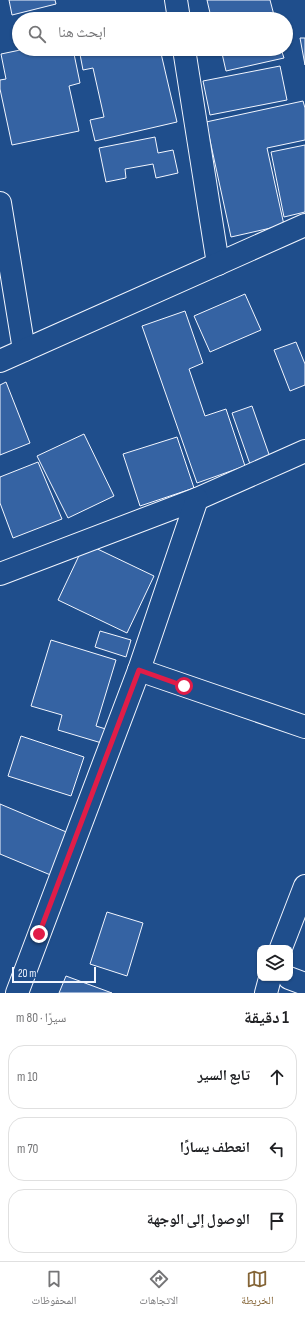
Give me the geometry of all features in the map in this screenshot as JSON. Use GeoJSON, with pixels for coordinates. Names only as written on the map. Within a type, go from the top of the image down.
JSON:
{"type":"FeatureCollection","features":[{"type":"Feature","properties":{"kind":"street"},"geometry":{"type":"LineString","coordinates":[[176,0],[178,12]]}},
{"type":"Feature","properties":{"kind":"street"},"geometry":{"type":"LineString","coordinates":[[185,56],[218,264]]}},
{"type":"Feature","properties":{"kind":"street"},"geometry":{"type":"LineString","coordinates":[[0,203],[24,350]]}},
{"type":"Feature","properties":{"kind":"street"},"geometry":{"type":"LineString","coordinates":[[0,361],[305,225]]}},
{"type":"Feature","properties":{"kind":"street"},"geometry":{"type":"LineString","coordinates":[[0,574],[197,499],[305,451]]}},
{"type":"Feature","properties":{"kind":"street"},"geometry":{"type":"LineString","coordinates":[[17,993],[139,670],[197,499]]}},
{"type":"Feature","properties":{"kind":"street"},"geometry":{"type":"LineString","coordinates":[[139,670],[305,726]]}},
{"type":"Feature","properties":{"kind":"street"},"geometry":{"type":"LineString","coordinates":[[282,945],[305,886]]}},
{"type":"Feature","properties":{"kind":"street"},"geometry":{"type":"LineString","coordinates":[[293,980],[305,984]]}},
{"type":"Feature","properties":{"kind":"street"},"geometry":{"type":"LineString","coordinates":[[266,993],[269,981]]}},
{"type":"Feature","properties":{"kind":"building"},"geometry":{"type":"Polygon","coordinates":[[[9,0],[55,0],[56,4],[24,12],[12,12],[12,15],[9,0]]]}},
{"type":"Feature","properties":{"kind":"building"},"geometry":{"type":"Polygon","coordinates":[[[207,0],[270,0],[273,12],[210,12],[207,0]]]}},
{"type":"Feature","properties":{"kind":"building"},"geometry":{"type":"Polygon","coordinates":[[[300,38],[305,38],[305,65],[300,38]]]}},
{"type":"Feature","properties":{"kind":"building"},"geometry":{"type":"Polygon","coordinates":[[[12,52],[12,56],[74,56],[80,83],[69,86],[79,131],[12,145],[0,89],[0,80],[6,79],[1,54],[12,52]]]}},
{"type":"Feature","properties":{"kind":"building"},"geometry":{"type":"Polygon","coordinates":[[[80,56],[162,56],[177,122],[95,141],[90,120],[104,117],[93,68],[83,70],[80,56]]]}},
{"type":"Feature","properties":{"kind":"building"},"geometry":{"type":"Polygon","coordinates":[[[223,56],[283,56],[284,58],[226,71],[223,56]]]}},
{"type":"Feature","properties":{"kind":"building"},"geometry":{"type":"Polygon","coordinates":[[[280,66],[287,100],[210,115],[203,81],[280,66]]]}},
{"type":"Feature","properties":{"kind":"building"},"geometry":{"type":"Polygon","coordinates":[[[303,101],[305,108],[305,140],[267,148],[284,225],[231,237],[206,122],[303,101]]]}},
{"type":"Feature","properties":{"kind":"building"},"geometry":{"type":"Polygon","coordinates":[[[155,137],[158,153],[173,150],[178,173],[156,178],[153,164],[125,169],[126,178],[106,182],[99,148],[155,137]]]}},
{"type":"Feature","properties":{"kind":"building"},"geometry":{"type":"Polygon","coordinates":[[[305,145],[305,212],[284,217],[271,152],[305,145]]]}},
{"type":"Feature","properties":{"kind":"building"},"geometry":{"type":"Polygon","coordinates":[[[245,294],[261,330],[210,352],[194,316],[245,294]]]}},
{"type":"Feature","properties":{"kind":"building"},"geometry":{"type":"Polygon","coordinates":[[[185,311],[203,363],[189,369],[205,416],[226,409],[245,466],[197,483],[142,326],[185,311]]]}},
{"type":"Feature","properties":{"kind":"building"},"geometry":{"type":"Polygon","coordinates":[[[296,342],[305,364],[305,385],[290,391],[274,350],[296,342]]]}},
{"type":"Feature","properties":{"kind":"building"},"geometry":{"type":"Polygon","coordinates":[[[6,382],[30,443],[0,455],[0,385],[6,382]]]}},
{"type":"Feature","properties":{"kind":"building"},"geometry":{"type":"Polygon","coordinates":[[[252,406],[271,460],[251,467],[232,413],[252,406]]]}},
{"type":"Feature","properties":{"kind":"building"},"geometry":{"type":"Polygon","coordinates":[[[84,434],[114,496],[68,518],[37,456],[84,434]]]}},
{"type":"Feature","properties":{"kind":"building"},"geometry":{"type":"Polygon","coordinates":[[[177,437],[194,488],[140,506],[123,454],[177,437]]]}},
{"type":"Feature","properties":{"kind":"building"},"geometry":{"type":"Polygon","coordinates":[[[38,462],[62,519],[13,538],[0,503],[0,477],[38,462]]]}},
{"type":"Feature","properties":{"kind":"building"},"geometry":{"type":"Polygon","coordinates":[[[85,543],[154,576],[127,633],[58,600],[85,543]]]}},
{"type":"Feature","properties":{"kind":"building"},"geometry":{"type":"Polygon","coordinates":[[[100,631],[131,640],[126,657],[95,647],[100,631]]]}},
{"type":"Feature","properties":{"kind":"building"},"geometry":{"type":"Polygon","coordinates":[[[51,640],[116,660],[96,726],[109,730],[105,744],[58,730],[62,715],[31,706],[51,640]]]}},
{"type":"Feature","properties":{"kind":"building"},"geometry":{"type":"Polygon","coordinates":[[[21,736],[84,757],[71,796],[8,776],[21,736]]]}},
{"type":"Feature","properties":{"kind":"building"},"geometry":{"type":"Polygon","coordinates":[[[0,804],[71,834],[53,876],[0,854],[0,804]]]}},
{"type":"Feature","properties":{"kind":"building"},"geometry":{"type":"Polygon","coordinates":[[[107,912],[143,923],[127,976],[90,964],[107,912]]]}},
{"type":"Feature","properties":{"kind":"building"},"geometry":{"type":"Polygon","coordinates":[[[66,976],[112,993],[59,993],[66,976]]]}},
{"type":"Feature","properties":{"kind":"route"},"geometry":{"type":"LineString","coordinates":[[39,934],[139,670],[184,686]]}}]}
